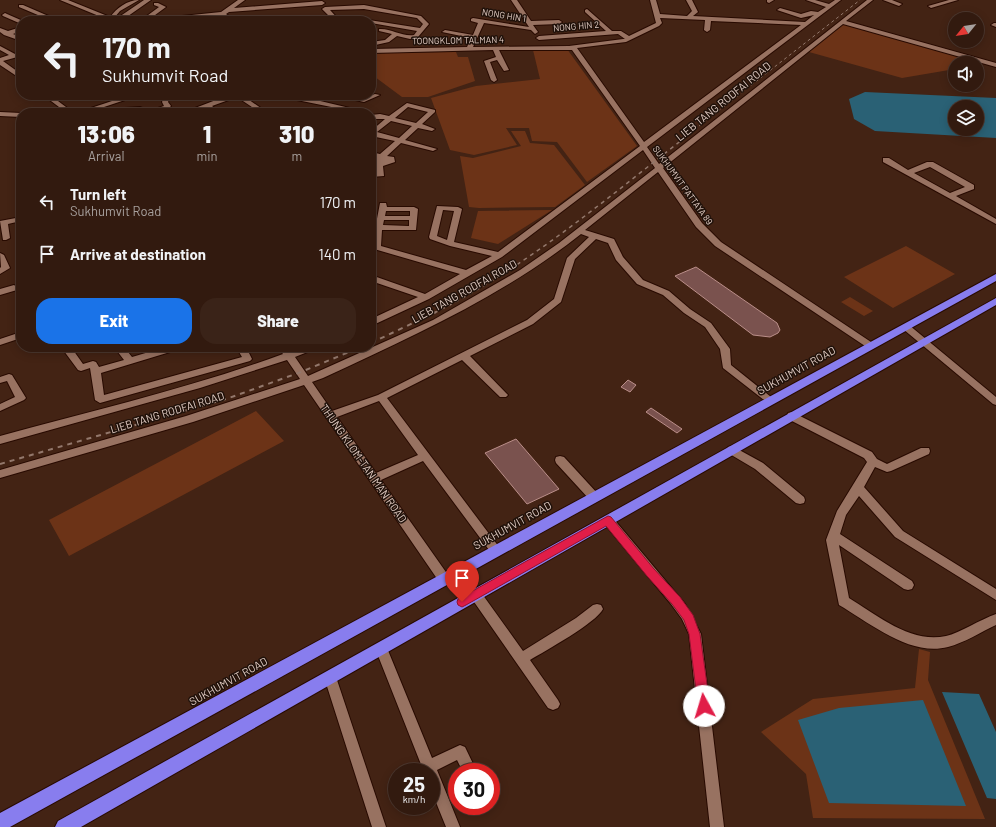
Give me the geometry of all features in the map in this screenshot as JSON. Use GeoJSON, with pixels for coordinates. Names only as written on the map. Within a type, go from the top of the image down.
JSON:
{"type":"FeatureCollection","features":[{"type":"Feature","properties":{"kind":"highway","name":"SUKHUMVIT ROAD"},"geometry":{"type":"LineString","coordinates":[[0,822],[996,277]]}},
{"type":"Feature","properties":{"kind":"highway"},"geometry":{"type":"LineString","coordinates":[[64,827],[996,300]]}},
{"type":"Feature","properties":{"kind":"highway"},"geometry":{"type":"LineString","coordinates":[[14,827],[28,807]]}},
{"type":"Feature","properties":{"kind":"street"},"geometry":{"type":"LineString","coordinates":[[63,0],[103,16]]}},
{"type":"Feature","properties":{"kind":"street"},"geometry":{"type":"LineString","coordinates":[[115,16],[118,10],[136,0]]}},
{"type":"Feature","properties":{"kind":"street"},"geometry":{"type":"LineString","coordinates":[[120,16],[148,0]]}},
{"type":"Feature","properties":{"kind":"street"},"geometry":{"type":"LineString","coordinates":[[226,12],[242,0]]}},
{"type":"Feature","properties":{"kind":"street"},"geometry":{"type":"LineString","coordinates":[[514,0],[545,47],[571,47],[614,43],[629,39],[659,23],[653,0]]}},
{"type":"Feature","properties":{"kind":"street"},"geometry":{"type":"LineString","coordinates":[[689,0],[695,12],[690,15],[690,18]]}},
{"type":"Feature","properties":{"kind":"street"},"geometry":{"type":"LineString","coordinates":[[809,0],[830,6]]}},
{"type":"Feature","properties":{"kind":"street","name":"LIEB TANG RODFAI ROAD"},"geometry":{"type":"LineString","coordinates":[[376,322],[426,297],[499,255],[838,0]]}},
{"type":"Feature","properties":{"kind":"street","name":"LIEB TANG RODFAI ROAD"},"geometry":{"type":"LineString","coordinates":[[376,349],[436,322],[482,297],[523,272],[580,231],[870,0]]}},
{"type":"Feature","properties":{"kind":"street"},"geometry":{"type":"LineString","coordinates":[[886,0],[899,4]]}},
{"type":"Feature","properties":{"kind":"street"},"geometry":{"type":"LineString","coordinates":[[931,6],[955,0]]}},
{"type":"Feature","properties":{"kind":"street"},"geometry":{"type":"LineString","coordinates":[[194,16],[322,3]]}},
{"type":"Feature","properties":{"kind":"street"},"geometry":{"type":"LineString","coordinates":[[150,16],[163,7],[156,4]]}},
{"type":"Feature","properties":{"kind":"street"},"geometry":{"type":"LineString","coordinates":[[21,6],[45,16]]}},
{"type":"Feature","properties":{"kind":"street"},"geometry":{"type":"LineString","coordinates":[[354,7],[359,12]]}},
{"type":"Feature","properties":{"kind":"street"},"geometry":{"type":"LineString","coordinates":[[332,16],[325,9],[364,7],[419,17],[426,24],[416,36],[410,37],[381,30]]}},
{"type":"Feature","properties":{"kind":"street"},"geometry":{"type":"LineString","coordinates":[[780,10],[801,16],[811,13],[819,14]]}},
{"type":"Feature","properties":{"kind":"street"},"geometry":{"type":"LineString","coordinates":[[587,11],[612,32],[620,32],[629,39]]}},
{"type":"Feature","properties":{"kind":"street"},"geometry":{"type":"LineString","coordinates":[[226,12],[229,16]]}},
{"type":"Feature","properties":{"kind":"street"},"geometry":{"type":"LineString","coordinates":[[5,15],[16,20]]}},
{"type":"Feature","properties":{"kind":"street"},"geometry":{"type":"LineString","coordinates":[[658,16],[806,24]]}},
{"type":"Feature","properties":{"kind":"street"},"geometry":{"type":"LineString","coordinates":[[707,30],[708,18]]}},
{"type":"Feature","properties":{"kind":"street","name":"NONG HIN 1"},"geometry":{"type":"LineString","coordinates":[[473,20],[533,29]]}},
{"type":"Feature","properties":{"kind":"street"},"geometry":{"type":"LineString","coordinates":[[469,49],[482,21]]}},
{"type":"Feature","properties":{"kind":"street"},"geometry":{"type":"LineString","coordinates":[[376,22],[422,30]]}},
{"type":"Feature","properties":{"kind":"street"},"geometry":{"type":"LineString","coordinates":[[529,23],[559,22]]}},
{"type":"Feature","properties":{"kind":"street"},"geometry":{"type":"LineString","coordinates":[[842,22],[966,56]]}},
{"type":"Feature","properties":{"kind":"street"},"geometry":{"type":"LineString","coordinates":[[376,26],[391,39]]}},
{"type":"Feature","properties":{"kind":"street"},"geometry":{"type":"LineString","coordinates":[[0,30],[16,37]]}},
{"type":"Feature","properties":{"kind":"street"},"geometry":{"type":"LineString","coordinates":[[0,36],[16,31]]}},
{"type":"Feature","properties":{"kind":"street"},"geometry":{"type":"LineString","coordinates":[[445,32],[475,37]]}},
{"type":"Feature","properties":{"kind":"street","name":"NONG HIN 2"},"geometry":{"type":"LineString","coordinates":[[539,38],[612,32]]}},
{"type":"Feature","properties":{"kind":"street"},"geometry":{"type":"LineString","coordinates":[[376,46],[391,39],[397,33]]}},
{"type":"Feature","properties":{"kind":"street","name":"TOONGKLOM TALMAN 4"},"geometry":{"type":"LineString","coordinates":[[376,48],[469,49],[545,47]]}},
{"type":"Feature","properties":{"kind":"street","name":"SUKHUMVIT PATTAYA 89"},"geometry":{"type":"LineString","coordinates":[[571,47],[576,50],[698,225],[718,244],[871,346]]}},
{"type":"Feature","properties":{"kind":"street"},"geometry":{"type":"LineString","coordinates":[[0,48],[13,55]]}},
{"type":"Feature","properties":{"kind":"street"},"geometry":{"type":"LineString","coordinates":[[495,48],[498,58],[506,70]]}},
{"type":"Feature","properties":{"kind":"street"},"geometry":{"type":"LineString","coordinates":[[0,61],[16,56]]}},
{"type":"Feature","properties":{"kind":"street"},"geometry":{"type":"LineString","coordinates":[[984,61],[992,57]]}},
{"type":"Feature","properties":{"kind":"street"},"geometry":{"type":"LineString","coordinates":[[494,80],[488,61],[498,58]]}},
{"type":"Feature","properties":{"kind":"street"},"geometry":{"type":"LineString","coordinates":[[0,61],[16,73]]}},
{"type":"Feature","properties":{"kind":"street"},"geometry":{"type":"LineString","coordinates":[[984,61],[996,65]]}},
{"type":"Feature","properties":{"kind":"street"},"geometry":{"type":"LineString","coordinates":[[53,100],[64,108]]}},
{"type":"Feature","properties":{"kind":"street"},"geometry":{"type":"LineString","coordinates":[[95,108],[121,100]]}},
{"type":"Feature","properties":{"kind":"street"},"geometry":{"type":"LineString","coordinates":[[164,108],[168,106],[165,102],[166,100]]}},
{"type":"Feature","properties":{"kind":"street"},"geometry":{"type":"LineString","coordinates":[[199,108],[221,100]]}},
{"type":"Feature","properties":{"kind":"street"},"geometry":{"type":"LineString","coordinates":[[246,100],[258,108]]}},
{"type":"Feature","properties":{"kind":"street"},"geometry":{"type":"LineString","coordinates":[[300,100],[317,104],[349,108]]}},
{"type":"Feature","properties":{"kind":"street"},"geometry":{"type":"LineString","coordinates":[[207,105],[211,108]]}},
{"type":"Feature","properties":{"kind":"street"},"geometry":{"type":"LineString","coordinates":[[376,129],[407,105],[433,111],[381,160],[381,174],[376,174]]}},
{"type":"Feature","properties":{"kind":"street"},"geometry":{"type":"LineString","coordinates":[[0,114],[16,115]]}},
{"type":"Feature","properties":{"kind":"street"},"geometry":{"type":"LineString","coordinates":[[376,116],[432,129]]}},
{"type":"Feature","properties":{"kind":"street"},"geometry":{"type":"LineString","coordinates":[[376,134],[434,148]]}},
{"type":"Feature","properties":{"kind":"street"},"geometry":{"type":"LineString","coordinates":[[376,157],[381,160]]}},
{"type":"Feature","properties":{"kind":"street"},"geometry":{"type":"LineString","coordinates":[[886,160],[996,222]]}},
{"type":"Feature","properties":{"kind":"street"},"geometry":{"type":"LineString","coordinates":[[908,173],[930,164],[971,187],[950,196]]}},
{"type":"Feature","properties":{"kind":"street"},"geometry":{"type":"LineString","coordinates":[[450,243],[458,209],[439,208],[433,237],[434,239],[450,243],[499,255]]}},
{"type":"Feature","properties":{"kind":"street"},"geometry":{"type":"LineString","coordinates":[[376,224],[382,210],[414,209],[413,228],[376,226]]}},
{"type":"Feature","properties":{"kind":"street"},"geometry":{"type":"LineString","coordinates":[[6,238],[2,223],[16,220]]}},
{"type":"Feature","properties":{"kind":"street"},"geometry":{"type":"LineString","coordinates":[[580,231],[611,241],[619,258],[640,282],[666,293],[687,311],[708,325],[725,349],[726,366],[770,401]]}},
{"type":"Feature","properties":{"kind":"street"},"geometry":{"type":"LineString","coordinates":[[330,415],[381,397],[530,322],[558,300],[571,258],[594,236]]}},
{"type":"Feature","properties":{"kind":"street"},"geometry":{"type":"LineString","coordinates":[[376,243],[377,247],[467,273]]}},
{"type":"Feature","properties":{"kind":"street"},"geometry":{"type":"LineString","coordinates":[[0,255],[6,268],[0,271]]}},
{"type":"Feature","properties":{"kind":"street"},"geometry":{"type":"LineString","coordinates":[[376,280],[426,297]]}},
{"type":"Feature","properties":{"kind":"street"},"geometry":{"type":"LineString","coordinates":[[0,292],[14,288]]}},
{"type":"Feature","properties":{"kind":"street"},"geometry":{"type":"LineString","coordinates":[[906,327],[996,402]]}},
{"type":"Feature","properties":{"kind":"street"},"geometry":{"type":"LineString","coordinates":[[0,342],[16,337]]}},
{"type":"Feature","properties":{"kind":"street"},"geometry":{"type":"LineString","coordinates":[[70,352],[81,368],[93,364],[96,371],[100,400],[247,359],[244,352]]}},
{"type":"Feature","properties":{"kind":"street"},"geometry":{"type":"LineString","coordinates":[[123,352],[130,361]]}},
{"type":"Feature","properties":{"kind":"street"},"geometry":{"type":"LineString","coordinates":[[96,371],[159,352]]}},
{"type":"Feature","properties":{"kind":"street","name":"THUNG KLOM-TAN MAN ROAD"},"geometry":{"type":"LineString","coordinates":[[287,352],[444,580]]}},
{"type":"Feature","properties":{"kind":"street","name":"LIEB TANG RODFAI ROAD"},"geometry":{"type":"LineString","coordinates":[[0,440],[180,391],[300,352]]}},
{"type":"Feature","properties":{"kind":"street","name":"LIEB TANG RODFAI ROAD"},"geometry":{"type":"LineString","coordinates":[[0,474],[189,419],[307,381],[370,352]]}},
{"type":"Feature","properties":{"kind":"street"},"geometry":{"type":"LineString","coordinates":[[464,356],[503,395]]}},
{"type":"Feature","properties":{"kind":"street"},"geometry":{"type":"LineString","coordinates":[[0,380],[9,377],[21,398],[0,408]]}},
{"type":"Feature","properties":{"kind":"street"},"geometry":{"type":"LineString","coordinates":[[381,397],[496,551]]}},
{"type":"Feature","properties":{"kind":"street"},"geometry":{"type":"LineString","coordinates":[[792,416],[861,451],[868,455],[873,462],[887,468],[925,451]]}},
{"type":"Feature","properties":{"kind":"street"},"geometry":{"type":"LineString","coordinates":[[732,450],[759,466],[800,500]]}},
{"type":"Feature","properties":{"kind":"street"},"geometry":{"type":"LineString","coordinates":[[374,479],[425,456]]}},
{"type":"Feature","properties":{"kind":"street"},"geometry":{"type":"LineString","coordinates":[[560,460],[594,497]]}},
{"type":"Feature","properties":{"kind":"street"},"geometry":{"type":"LineString","coordinates":[[873,462],[841,514],[832,540],[843,601],[907,639],[922,643],[947,642],[996,619]]}},
{"type":"Feature","properties":{"kind":"street"},"geometry":{"type":"LineString","coordinates":[[858,488],[899,534],[996,595]]}},
{"type":"Feature","properties":{"kind":"street"},"geometry":{"type":"LineString","coordinates":[[608,520],[650,572],[676,600],[689,618],[695,634],[717,827]]}},
{"type":"Feature","properties":{"kind":"street"},"geometry":{"type":"LineString","coordinates":[[834,536],[908,585]]}},
{"type":"Feature","properties":{"kind":"street"},"geometry":{"type":"LineString","coordinates":[[476,594],[553,704]]}},
{"type":"Feature","properties":{"kind":"street"},"geometry":{"type":"LineString","coordinates":[[520,658],[580,622],[597,609]]}},
{"type":"Feature","properties":{"kind":"street"},"geometry":{"type":"LineString","coordinates":[[381,648],[428,763]]}},
{"type":"Feature","properties":{"kind":"street"},"geometry":{"type":"LineString","coordinates":[[330,677],[379,827]]}},
{"type":"Feature","properties":{"kind":"street"},"geometry":{"type":"LineString","coordinates":[[436,763],[460,752],[466,763]]}},
{"type":"Feature","properties":{"kind":"street"},"geometry":{"type":"LineString","coordinates":[[440,794],[453,827]]}},
{"type":"Feature","properties":{"kind":"shaded area"},"geometry":{"type":"Polygon","coordinates":[[[844,24],[963,56],[948,56],[948,70],[902,78],[809,52],[844,24]]]}},
{"type":"Feature","properties":{"kind":"shaded area"},"geometry":{"type":"Polygon","coordinates":[[[567,49],[637,146],[587,182],[557,142],[532,141],[529,128],[506,128],[517,145],[474,155],[450,150],[431,98],[476,86],[540,79],[533,50],[567,49]]]}},
{"type":"Feature","properties":{"kind":"shaded area"},"geometry":{"type":"Polygon","coordinates":[[[456,52],[458,57],[468,57],[475,81],[428,97],[402,97],[376,78],[376,53],[456,52]]]}},
{"type":"Feature","properties":{"kind":"shaded area"},"geometry":{"type":"Polygon","coordinates":[[[511,131],[525,131],[530,143],[554,145],[585,185],[555,207],[469,207],[460,156],[473,158],[521,146],[511,131]]]}},
{"type":"Feature","properties":{"kind":"shaded area"},"geometry":{"type":"Polygon","coordinates":[[[552,210],[498,244],[471,238],[478,211],[552,210]]]}},
{"type":"Feature","properties":{"kind":"shaded area"},"geometry":{"type":"Polygon","coordinates":[[[906,246],[955,274],[893,308],[844,277],[906,246]]]}},
{"type":"Feature","properties":{"kind":"shaded area"},"geometry":{"type":"Polygon","coordinates":[[[850,297],[873,311],[864,316],[841,302],[850,297]]]}},
{"type":"Feature","properties":{"kind":"shaded area"},"geometry":{"type":"Polygon","coordinates":[[[256,411],[284,441],[69,556],[49,520],[256,411]]]}},
{"type":"Feature","properties":{"kind":"shaded area"},"geometry":{"type":"Polygon","coordinates":[[[919,649],[930,652],[928,680],[985,819],[813,818],[806,774],[761,732],[813,699],[915,688],[919,649]]]}},
{"type":"Feature","properties":{"kind":"water"},"geometry":{"type":"Polygon","coordinates":[[[865,92],[996,98],[996,138],[961,136],[984,136],[984,100],[948,100],[948,135],[875,131],[854,119],[849,99],[865,92]]]}},
{"type":"Feature","properties":{"kind":"water"},"geometry":{"type":"Polygon","coordinates":[[[942,692],[979,694],[996,732],[996,799],[987,798],[942,692]]]}},
{"type":"Feature","properties":{"kind":"water"},"geometry":{"type":"Polygon","coordinates":[[[923,700],[966,806],[829,803],[798,720],[839,708],[923,700]]]}},
{"type":"Feature","properties":{"kind":"building"},"geometry":{"type":"Polygon","coordinates":[[[696,267],[777,323],[780,330],[778,333],[770,337],[753,335],[675,276],[696,267]]]}},
{"type":"Feature","properties":{"kind":"building"},"geometry":{"type":"Polygon","coordinates":[[[628,380],[636,385],[630,392],[621,387],[628,380]]]}},
{"type":"Feature","properties":{"kind":"building"},"geometry":{"type":"Polygon","coordinates":[[[651,408],[682,429],[677,433],[646,412],[651,408]]]}},
{"type":"Feature","properties":{"kind":"building"},"geometry":{"type":"Polygon","coordinates":[[[516,439],[559,489],[527,504],[485,453],[516,439]]]}},
{"type":"Feature","properties":{"kind":"railway"},"geometry":{"type":"LineString","coordinates":[[685,137],[860,0]]}},
{"type":"Feature","properties":{"kind":"railway"},"geometry":{"type":"LineString","coordinates":[[435,313],[468,295],[534,253],[596,208],[687,136]]}},
{"type":"Feature","properties":{"kind":"railway"},"geometry":{"type":"LineString","coordinates":[[376,341],[435,313]]}},
{"type":"Feature","properties":{"kind":"railway"},"geometry":{"type":"LineString","coordinates":[[0,464],[229,398],[301,372],[349,352]]}},
{"type":"Feature","properties":{"kind":"route"},"geometry":{"type":"LineString","coordinates":[[462,602],[608,520],[650,572],[676,600],[689,618],[695,634],[704,706]]}}]}
